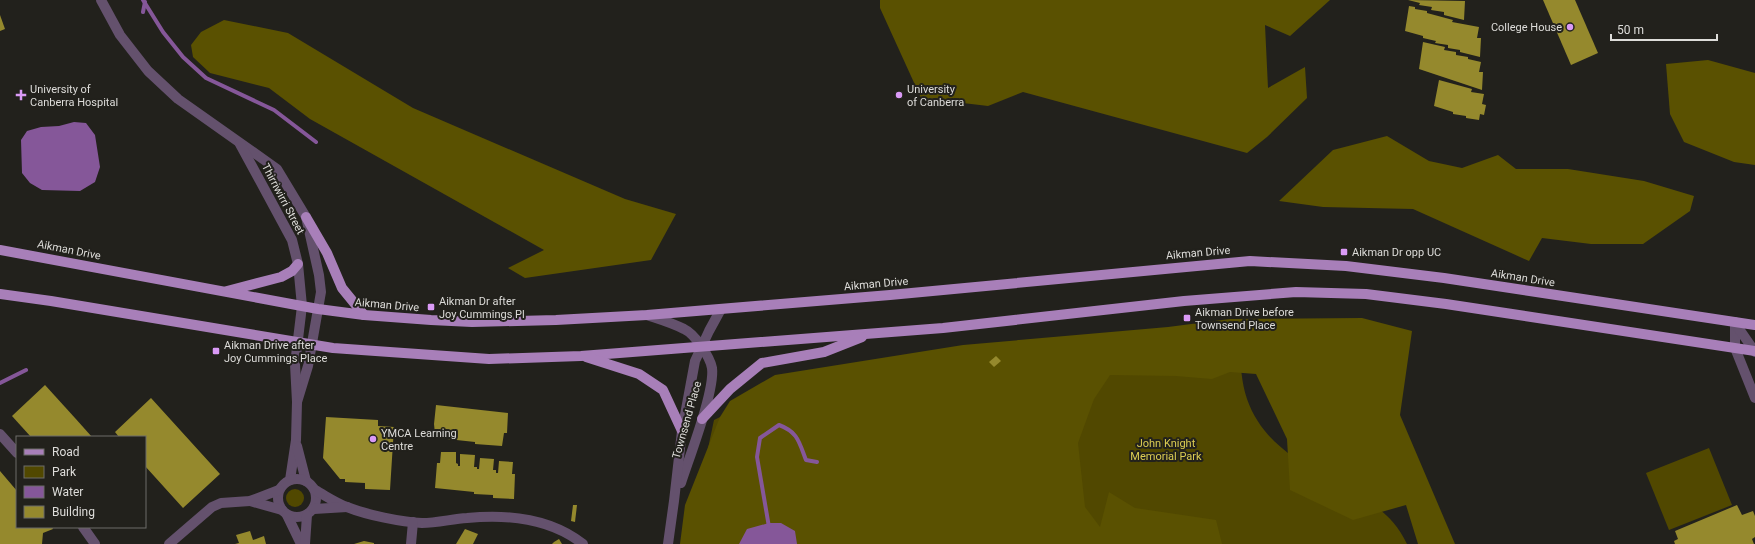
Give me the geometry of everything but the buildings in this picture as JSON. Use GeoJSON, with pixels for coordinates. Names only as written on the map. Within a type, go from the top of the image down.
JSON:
{"type":"FeatureCollection","features":[{"type":"Feature","properties":{"kind":"main road"},"geometry":{"type":"LineString","coordinates":[[306,217],[327,253],[342,288],[364,315]]}},
{"type":"Feature","properties":{"kind":"main road","name":"Aikman Drive"},"geometry":{"type":"LineString","coordinates":[[0,250],[318,309],[364,315],[472,322],[647,315],[993,286],[1250,261],[1346,266],[1444,278],[1755,325]]}},
{"type":"Feature","properties":{"kind":"main road"},"geometry":{"type":"LineString","coordinates":[[223,292],[281,277],[292,271],[298,264]]}},
{"type":"Feature","properties":{"kind":"main road"},"geometry":{"type":"LineString","coordinates":[[0,294],[59,302],[312,345],[378,352],[489,359],[581,356],[943,328],[1233,297],[1296,292],[1366,294],[1446,304],[1755,351]]}},
{"type":"Feature","properties":{"kind":"main road"},"geometry":{"type":"LineString","coordinates":[[702,419],[730,389],[762,363],[824,352],[874,333]]}},
{"type":"Feature","properties":{"kind":"main road"},"geometry":{"type":"LineString","coordinates":[[581,356],[639,374],[663,390],[682,431]]}},
{"type":"Feature","properties":{"kind":"street","name":"Thirriwirri Street"},"geometry":{"type":"LineString","coordinates":[[101,0],[120,35],[148,71],[178,99],[277,169],[306,217],[320,275],[321,292],[308,366],[297,402]]}},
{"type":"Feature","properties":{"kind":"street","name":"Thirriwirri Street"},"geometry":{"type":"LineString","coordinates":[[238,141],[292,240],[298,264],[302,306],[296,342],[295,364],[297,402]]}},
{"type":"Feature","properties":{"kind":"street","name":"Townsend Place"},"geometry":{"type":"LineString","coordinates":[[668,544],[682,431],[695,361],[701,346],[722,309]]}},
{"type":"Feature","properties":{"kind":"street","name":"Townsend Place"},"geometry":{"type":"LineString","coordinates":[[647,315],[685,329],[701,346],[712,368],[710,385],[702,419],[674,502]]}},
{"type":"Feature","properties":{"kind":"street"},"geometry":{"type":"LineString","coordinates":[[1735,322],[1735,348],[1755,398]]}},
{"type":"Feature","properties":{"kind":"street"},"geometry":{"type":"LineString","coordinates":[[1735,322],[1755,351]]}},
{"type":"Feature","properties":{"kind":"street"},"geometry":{"type":"LineString","coordinates":[[290,480],[296,440],[297,402]]}},
{"type":"Feature","properties":{"kind":"street"},"geometry":{"type":"LineString","coordinates":[[0,434],[16,452]]}},
{"type":"Feature","properties":{"kind":"street"},"geometry":{"type":"LineString","coordinates":[[296,440],[306,481]]}},
{"type":"Feature","properties":{"kind":"street"},"geometry":{"type":"LineString","coordinates":[[250,502],[279,490],[290,480],[301,479],[306,481],[315,490],[347,507],[413,522],[447,521],[481,517],[514,518],[549,525],[564,531],[583,544]]}},
{"type":"Feature","properties":{"kind":"street"},"geometry":{"type":"LineString","coordinates":[[279,490],[278,500],[300,544]]}},
{"type":"Feature","properties":{"kind":"street"},"geometry":{"type":"LineString","coordinates":[[305,544],[310,512],[316,496],[315,490]]}},
{"type":"Feature","properties":{"kind":"street"},"geometry":{"type":"LineString","coordinates":[[169,544],[212,507],[221,503],[250,502],[284,512],[297,518],[310,512],[347,507]]}},
{"type":"Feature","properties":{"kind":"street"},"geometry":{"type":"LineString","coordinates":[[411,544],[410,539],[413,522]]}},
{"type":"Feature","properties":{"kind":"street"},"geometry":{"type":"LineString","coordinates":[[84,528],[95,544]]}},
{"type":"Feature","properties":{"kind":"green space","name":"John Knight Memorial Park"},"geometry":{"type":"Polygon","coordinates":[[[1239,347],[1242,380],[1245,393],[1255,416],[1265,431],[1277,444],[1305,465],[1378,508],[1397,527],[1407,544],[691,544],[695,510],[714,420],[772,392],[1239,347]]]}},
{"type":"Feature","properties":{"kind":"green space"},"geometry":{"type":"Polygon","coordinates":[[[1709,448],[1732,505],[1669,530],[1646,473],[1709,448]]]}},
{"type":"Feature","properties":{"kind":"green space"},"geometry":{"type":"Polygon","coordinates":[[[295,489],[301,492],[304,498],[301,504],[295,507],[289,504],[286,498],[289,492],[295,489]]]}},
{"type":"Feature","properties":{"kind":"shaded area"},"geometry":{"type":"Polygon","coordinates":[[[880,0],[1330,0],[1290,36],[1265,25],[1268,88],[1305,67],[1307,98],[1267,137],[1247,153],[1023,92],[988,106],[921,98],[880,8],[880,0]]]}},
{"type":"Feature","properties":{"kind":"shaded area"},"geometry":{"type":"Polygon","coordinates":[[[224,20],[288,33],[413,108],[625,199],[676,214],[651,260],[525,278],[508,268],[544,250],[310,119],[269,88],[210,73],[193,57],[191,45],[201,32],[224,20]]]}},
{"type":"Feature","properties":{"kind":"shaded area"},"geometry":{"type":"Polygon","coordinates":[[[1708,60],[1755,73],[1755,165],[1734,162],[1684,142],[1670,114],[1666,64],[1708,60]]]}},
{"type":"Feature","properties":{"kind":"shaded area"},"geometry":{"type":"Polygon","coordinates":[[[1387,136],[1429,161],[1462,168],[1498,155],[1516,169],[1568,169],[1644,181],[1694,196],[1690,211],[1643,244],[1591,244],[1542,238],[1529,261],[1413,209],[1323,207],[1279,201],[1333,150],[1387,136]]]}},
{"type":"Feature","properties":{"kind":"shaded area","name":"John Knight Memorial Park"},"geometry":{"type":"Polygon","coordinates":[[[1362,318],[1412,331],[1400,415],[1455,544],[1418,544],[1406,505],[1353,520],[1290,490],[1287,439],[1256,374],[1230,372],[1212,379],[1176,376],[1110,375],[1094,399],[1078,443],[1085,507],[1100,527],[1109,492],[1135,508],[1216,520],[1222,544],[680,544],[685,505],[720,417],[730,401],[775,375],[963,345],[1168,327],[1230,319],[1362,318]]]}},
{"type":"Feature","properties":{"kind":"water"},"geometry":{"type":"Polygon","coordinates":[[[74,122],[86,123],[95,135],[100,167],[95,182],[80,191],[42,190],[30,183],[22,173],[21,140],[27,131],[41,127],[59,126],[74,122]]]}},
{"type":"Feature","properties":{"kind":"water"},"geometry":{"type":"Polygon","coordinates":[[[769,523],[781,523],[795,531],[797,544],[739,544],[747,529],[769,523]]]}},
{"type":"Feature","properties":{"kind":"waterway"},"geometry":{"type":"LineString","coordinates":[[143,0],[163,32],[183,57],[206,78],[274,110],[316,142]]}},
{"type":"Feature","properties":{"kind":"waterway"},"geometry":{"type":"LineString","coordinates":[[143,12],[145,2]]}},
{"type":"Feature","properties":{"kind":"waterway"},"geometry":{"type":"LineString","coordinates":[[0,383],[26,370]]}},
{"type":"Feature","properties":{"kind":"waterway"},"geometry":{"type":"LineString","coordinates":[[769,527],[757,457],[760,438],[779,425],[794,434],[806,460],[817,462]]}},
{"type":"Feature","properties":{"kind":"place","name":"College House"},"geometry":{"type":"Point","coordinates":[1570,27]}},
{"type":"Feature","properties":{"kind":"place","name":"University of Canberra Hospital"},"geometry":{"type":"Point","coordinates":[21,95]}},
{"type":"Feature","properties":{"kind":"place","name":"University of Canberra"},"geometry":{"type":"Point","coordinates":[899,95]}},
{"type":"Feature","properties":{"kind":"place","name":"Aikman Dr opp UC"},"geometry":{"type":"Point","coordinates":[1344,252]}},
{"type":"Feature","properties":{"kind":"place","name":"Aikman Dr after Joy Cummings Pl"},"geometry":{"type":"Point","coordinates":[431,307]}},
{"type":"Feature","properties":{"kind":"place","name":"Aikman Drive before Townsend Place"},"geometry":{"type":"Point","coordinates":[1187,318]}},
{"type":"Feature","properties":{"kind":"place","name":"Aikman Drive after Joy Cummings Place"},"geometry":{"type":"Point","coordinates":[216,351]}},
{"type":"Feature","properties":{"kind":"place","name":"YMCA Learning Centre"},"geometry":{"type":"Point","coordinates":[373,439]}}]}
